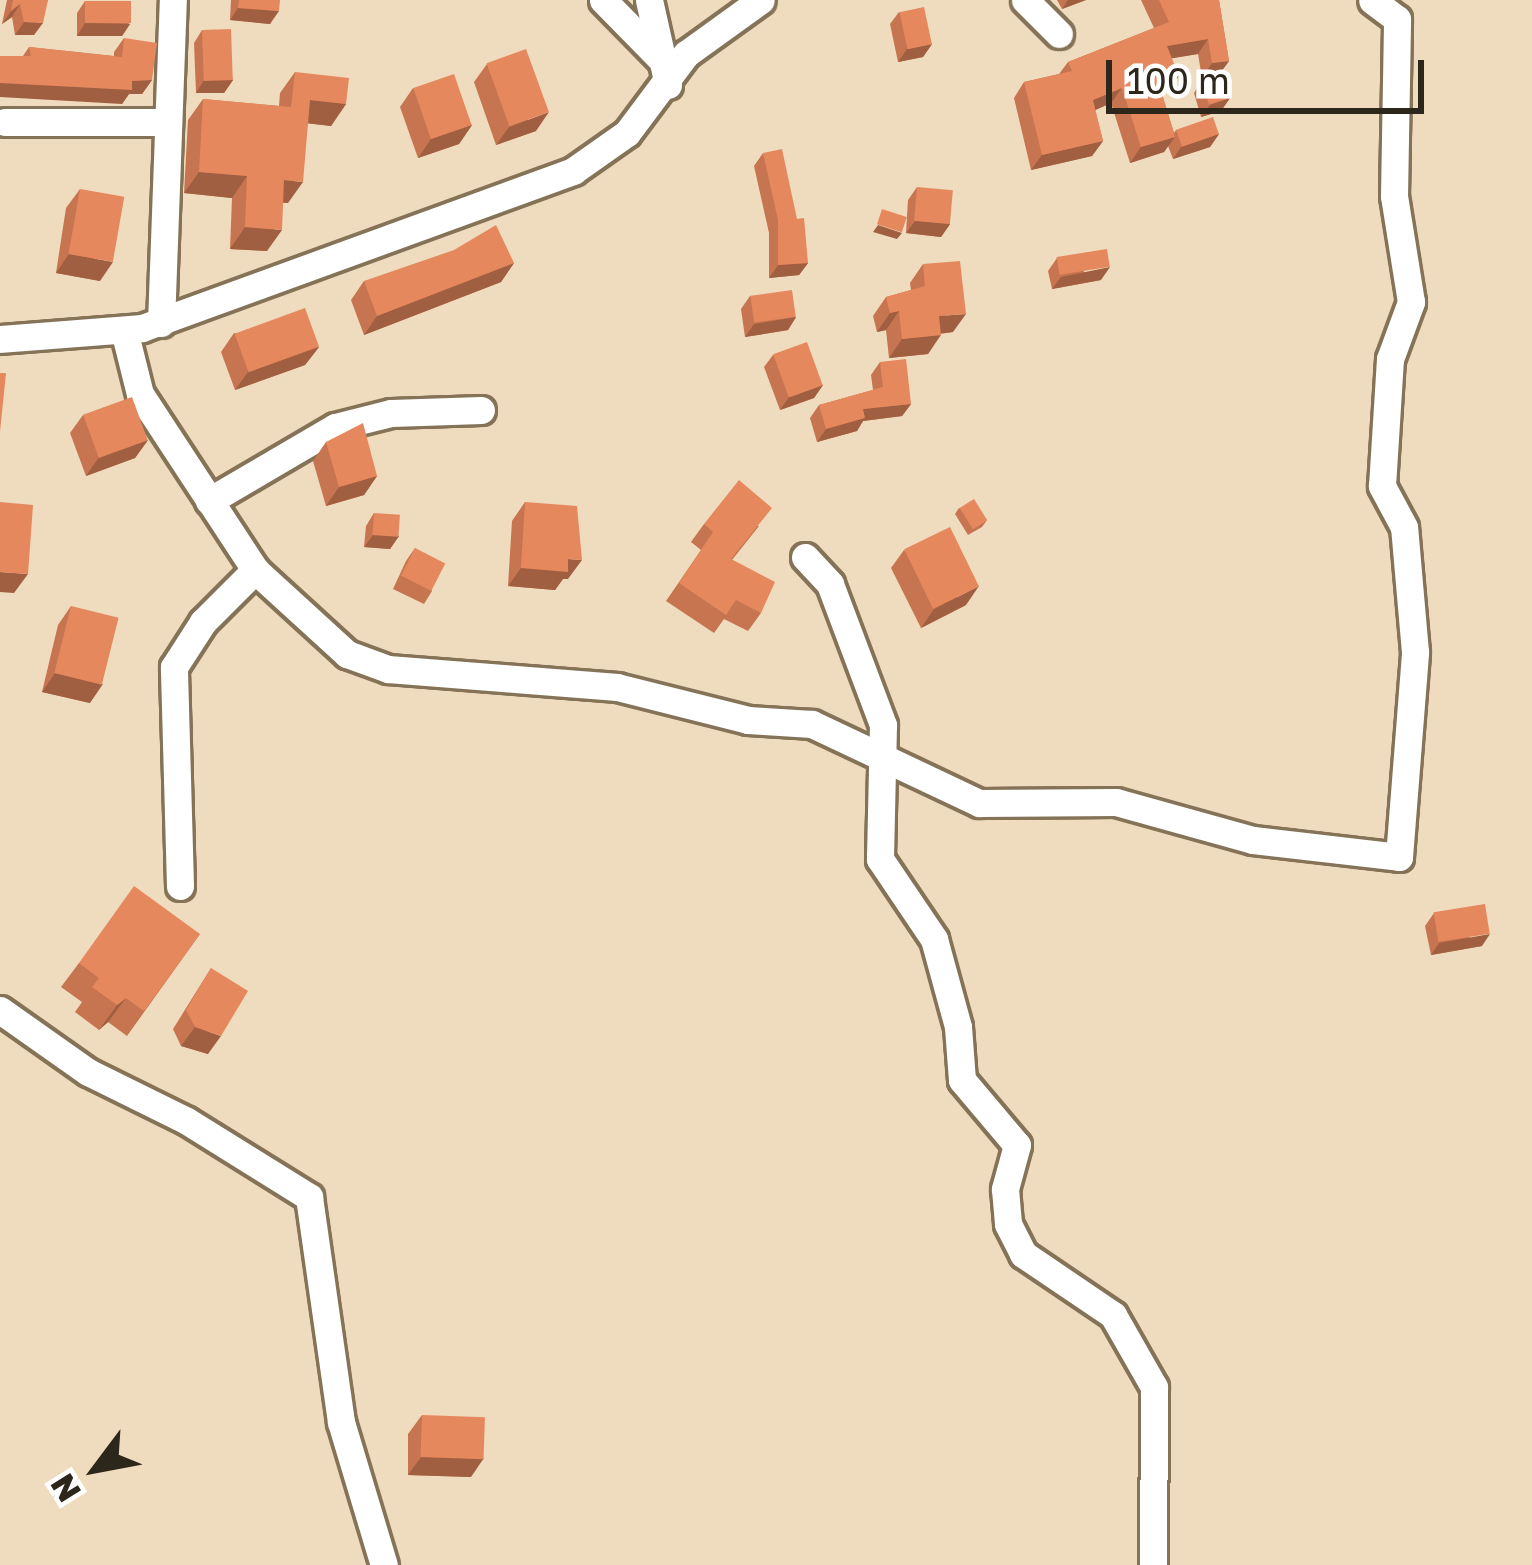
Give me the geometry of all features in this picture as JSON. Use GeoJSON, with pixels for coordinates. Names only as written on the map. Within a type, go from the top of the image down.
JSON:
{"type":"FeatureCollection","features":[{"type":"Feature","properties":{"kind":"street"},"geometry":{"type":"LineString","coordinates":[[160,322],[173,0]]}},
{"type":"Feature","properties":{"kind":"street"},"geometry":{"type":"LineString","coordinates":[[602,0],[665,72]]}},
{"type":"Feature","properties":{"kind":"street"},"geometry":{"type":"LineString","coordinates":[[649,0],[665,72]]}},
{"type":"Feature","properties":{"kind":"street"},"geometry":{"type":"LineString","coordinates":[[0,339],[124,330],[160,322],[573,171],[627,133],[665,72],[761,0]]}},
{"type":"Feature","properties":{"kind":"street"},"geometry":{"type":"LineString","coordinates":[[1025,0],[1059,34]]}},
{"type":"Feature","properties":{"kind":"street"},"geometry":{"type":"LineString","coordinates":[[124,330],[140,394],[209,502],[256,570],[311,627],[346,654],[388,669],[660,693],[748,720],[812,724],[980,803],[1116,802],[1253,840],[1400,857],[1415,652],[1404,527],[1382,486],[1390,359],[1412,302],[1394,196],[1397,19],[1372,0]]}},
{"type":"Feature","properties":{"kind":"street"},"geometry":{"type":"LineString","coordinates":[[5,122],[167,122]]}},
{"type":"Feature","properties":{"kind":"street"},"geometry":{"type":"LineString","coordinates":[[209,502],[335,427],[391,413],[481,410]]}},
{"type":"Feature","properties":{"kind":"street"},"geometry":{"type":"LineString","coordinates":[[805,557],[830,584],[867,669],[883,724],[880,859],[934,939],[958,1027],[962,1080],[1017,1144],[1006,1189],[1008,1224],[1023,1254],[1113,1315],[1154,1387],[1153,1565]]}},
{"type":"Feature","properties":{"kind":"street"},"geometry":{"type":"LineString","coordinates":[[180,886],[174,667],[203,622],[256,570]]}},
{"type":"Feature","properties":{"kind":"street"},"geometry":{"type":"LineString","coordinates":[[0,1010],[88,1072],[309,1197],[341,1422],[384,1565]]}},
{"type":"Feature","properties":{"kind":"building"},"geometry":{"type":"Polygon","coordinates":[[[13,0],[48,0],[43,23],[24,22],[20,4],[11,11],[13,0]]]}},
{"type":"Feature","properties":{"kind":"building"},"geometry":{"type":"Polygon","coordinates":[[[239,0],[280,0],[279,11],[238,8],[239,0]]]}},
{"type":"Feature","properties":{"kind":"building"},"geometry":{"type":"Polygon","coordinates":[[[1159,0],[1219,0],[1229,61],[1212,63],[1208,39],[1167,46],[1179,76],[1159,84],[1175,137],[1141,147],[1122,88],[1093,100],[1103,141],[1042,155],[1024,82],[1072,71],[1068,62],[1169,22],[1159,0]]]}},
{"type":"Feature","properties":{"kind":"building"},"geometry":{"type":"Polygon","coordinates":[[[85,1],[131,1],[131,23],[85,23],[85,1]]]}},
{"type":"Feature","properties":{"kind":"building"},"geometry":{"type":"Polygon","coordinates":[[[924,7],[932,44],[907,49],[900,12],[924,7]]]}},
{"type":"Feature","properties":{"kind":"building"},"geometry":{"type":"Polygon","coordinates":[[[231,29],[233,80],[204,81],[202,30],[231,29]]]}},
{"type":"Feature","properties":{"kind":"building"},"geometry":{"type":"Polygon","coordinates":[[[124,38],[157,43],[152,80],[132,81],[132,90],[0,83],[0,56],[31,56],[29,47],[122,57],[124,38]]]}},
{"type":"Feature","properties":{"kind":"building"},"geometry":{"type":"Polygon","coordinates":[[[526,49],[549,112],[509,126],[487,63],[526,49]]]}},
{"type":"Feature","properties":{"kind":"building"},"geometry":{"type":"Polygon","coordinates":[[[295,72],[349,78],[346,104],[310,100],[303,182],[284,180],[282,230],[245,227],[247,176],[199,172],[203,99],[291,107],[295,72]]]}},
{"type":"Feature","properties":{"kind":"building"},"geometry":{"type":"Polygon","coordinates":[[[454,74],[472,125],[431,139],[413,88],[454,74]]]}},
{"type":"Feature","properties":{"kind":"building"},"geometry":{"type":"Polygon","coordinates":[[[1223,75],[1230,98],[1209,104],[1202,81],[1223,75]]]}},
{"type":"Feature","properties":{"kind":"building"},"geometry":{"type":"Polygon","coordinates":[[[1213,117],[1219,134],[1182,147],[1176,130],[1213,117]]]}},
{"type":"Feature","properties":{"kind":"building"},"geometry":{"type":"Polygon","coordinates":[[[782,149],[797,219],[804,218],[808,263],[778,265],[778,220],[763,153],[782,149]]]}},
{"type":"Feature","properties":{"kind":"building"},"geometry":{"type":"Polygon","coordinates":[[[917,187],[953,190],[950,224],[914,221],[917,187]]]}},
{"type":"Feature","properties":{"kind":"building"},"geometry":{"type":"Polygon","coordinates":[[[80,189],[124,197],[113,262],[69,254],[80,189]]]}},
{"type":"Feature","properties":{"kind":"building"},"geometry":{"type":"Polygon","coordinates":[[[882,209],[907,217],[902,232],[877,224],[882,209]]]}},
{"type":"Feature","properties":{"kind":"building"},"geometry":{"type":"Polygon","coordinates":[[[496,225],[514,263],[377,316],[364,281],[454,250],[496,225]]]}},
{"type":"Feature","properties":{"kind":"building"},"geometry":{"type":"Polygon","coordinates":[[[1107,249],[1110,267],[1059,275],[1057,257],[1107,249]]]}},
{"type":"Feature","properties":{"kind":"building"},"geometry":{"type":"Polygon","coordinates":[[[960,261],[966,314],[939,316],[941,335],[902,339],[899,311],[890,313],[886,297],[925,286],[923,264],[960,261]]]}},
{"type":"Feature","properties":{"kind":"building"},"geometry":{"type":"Polygon","coordinates":[[[792,290],[796,317],[754,323],[750,296],[792,290]]]}},
{"type":"Feature","properties":{"kind":"building"},"geometry":{"type":"Polygon","coordinates":[[[305,308],[319,347],[249,372],[235,334],[305,308]]]}},
{"type":"Feature","properties":{"kind":"building"},"geometry":{"type":"Polygon","coordinates":[[[807,342],[823,385],[789,398],[773,354],[807,342]]]}},
{"type":"Feature","properties":{"kind":"building"},"geometry":{"type":"Polygon","coordinates":[[[906,359],[911,404],[863,409],[865,418],[826,429],[819,405],[883,387],[880,362],[906,359]]]}},
{"type":"Feature","properties":{"kind":"building"},"geometry":{"type":"Polygon","coordinates":[[[0,373],[6,373],[0,432],[0,373]]]}},
{"type":"Feature","properties":{"kind":"building"},"geometry":{"type":"Polygon","coordinates":[[[132,397],[148,440],[99,458],[83,415],[132,397]]]}},
{"type":"Feature","properties":{"kind":"building"},"geometry":{"type":"Polygon","coordinates":[[[363,423],[377,476],[339,487],[326,442],[363,423]]]}},
{"type":"Feature","properties":{"kind":"building"},"geometry":{"type":"Polygon","coordinates":[[[739,480],[772,508],[731,559],[775,582],[761,613],[736,600],[726,615],[679,583],[713,532],[704,524],[739,480]]]}},
{"type":"Feature","properties":{"kind":"building"},"geometry":{"type":"Polygon","coordinates":[[[974,499],[987,520],[973,529],[960,508],[974,499]]]}},
{"type":"Feature","properties":{"kind":"building"},"geometry":{"type":"Polygon","coordinates":[[[0,502],[33,505],[28,574],[0,572],[0,502]]]}},
{"type":"Feature","properties":{"kind":"building"},"geometry":{"type":"Polygon","coordinates":[[[525,502],[577,506],[582,560],[568,559],[568,572],[521,568],[525,502]]]}},
{"type":"Feature","properties":{"kind":"building"},"geometry":{"type":"Polygon","coordinates":[[[374,513],[400,515],[398,537],[372,535],[374,513]]]}},
{"type":"Feature","properties":{"kind":"building"},"geometry":{"type":"Polygon","coordinates":[[[950,527],[979,586],[933,609],[904,549],[950,527]]]}},
{"type":"Feature","properties":{"kind":"building"},"geometry":{"type":"Polygon","coordinates":[[[415,548],[445,563],[431,591],[401,576],[415,548]]]}},
{"type":"Feature","properties":{"kind":"building"},"geometry":{"type":"Polygon","coordinates":[[[71,606],[119,618],[102,685],[54,673],[71,606]]]}},
{"type":"Feature","properties":{"kind":"building"},"geometry":{"type":"Polygon","coordinates":[[[134,886],[200,934],[144,1011],[126,998],[117,1005],[92,987],[99,978],[79,963],[134,886]]]}},
{"type":"Feature","properties":{"kind":"building"},"geometry":{"type":"Polygon","coordinates":[[[1485,904],[1490,934],[1438,942],[1434,912],[1485,904]]]}},
{"type":"Feature","properties":{"kind":"building"},"geometry":{"type":"Polygon","coordinates":[[[211,968],[248,991],[221,1036],[195,1027],[186,1010],[211,968]]]}},
{"type":"Feature","properties":{"kind":"building"},"geometry":{"type":"Polygon","coordinates":[[[422,1415],[485,1417],[483,1459],[421,1457],[422,1415]]]}}]}
